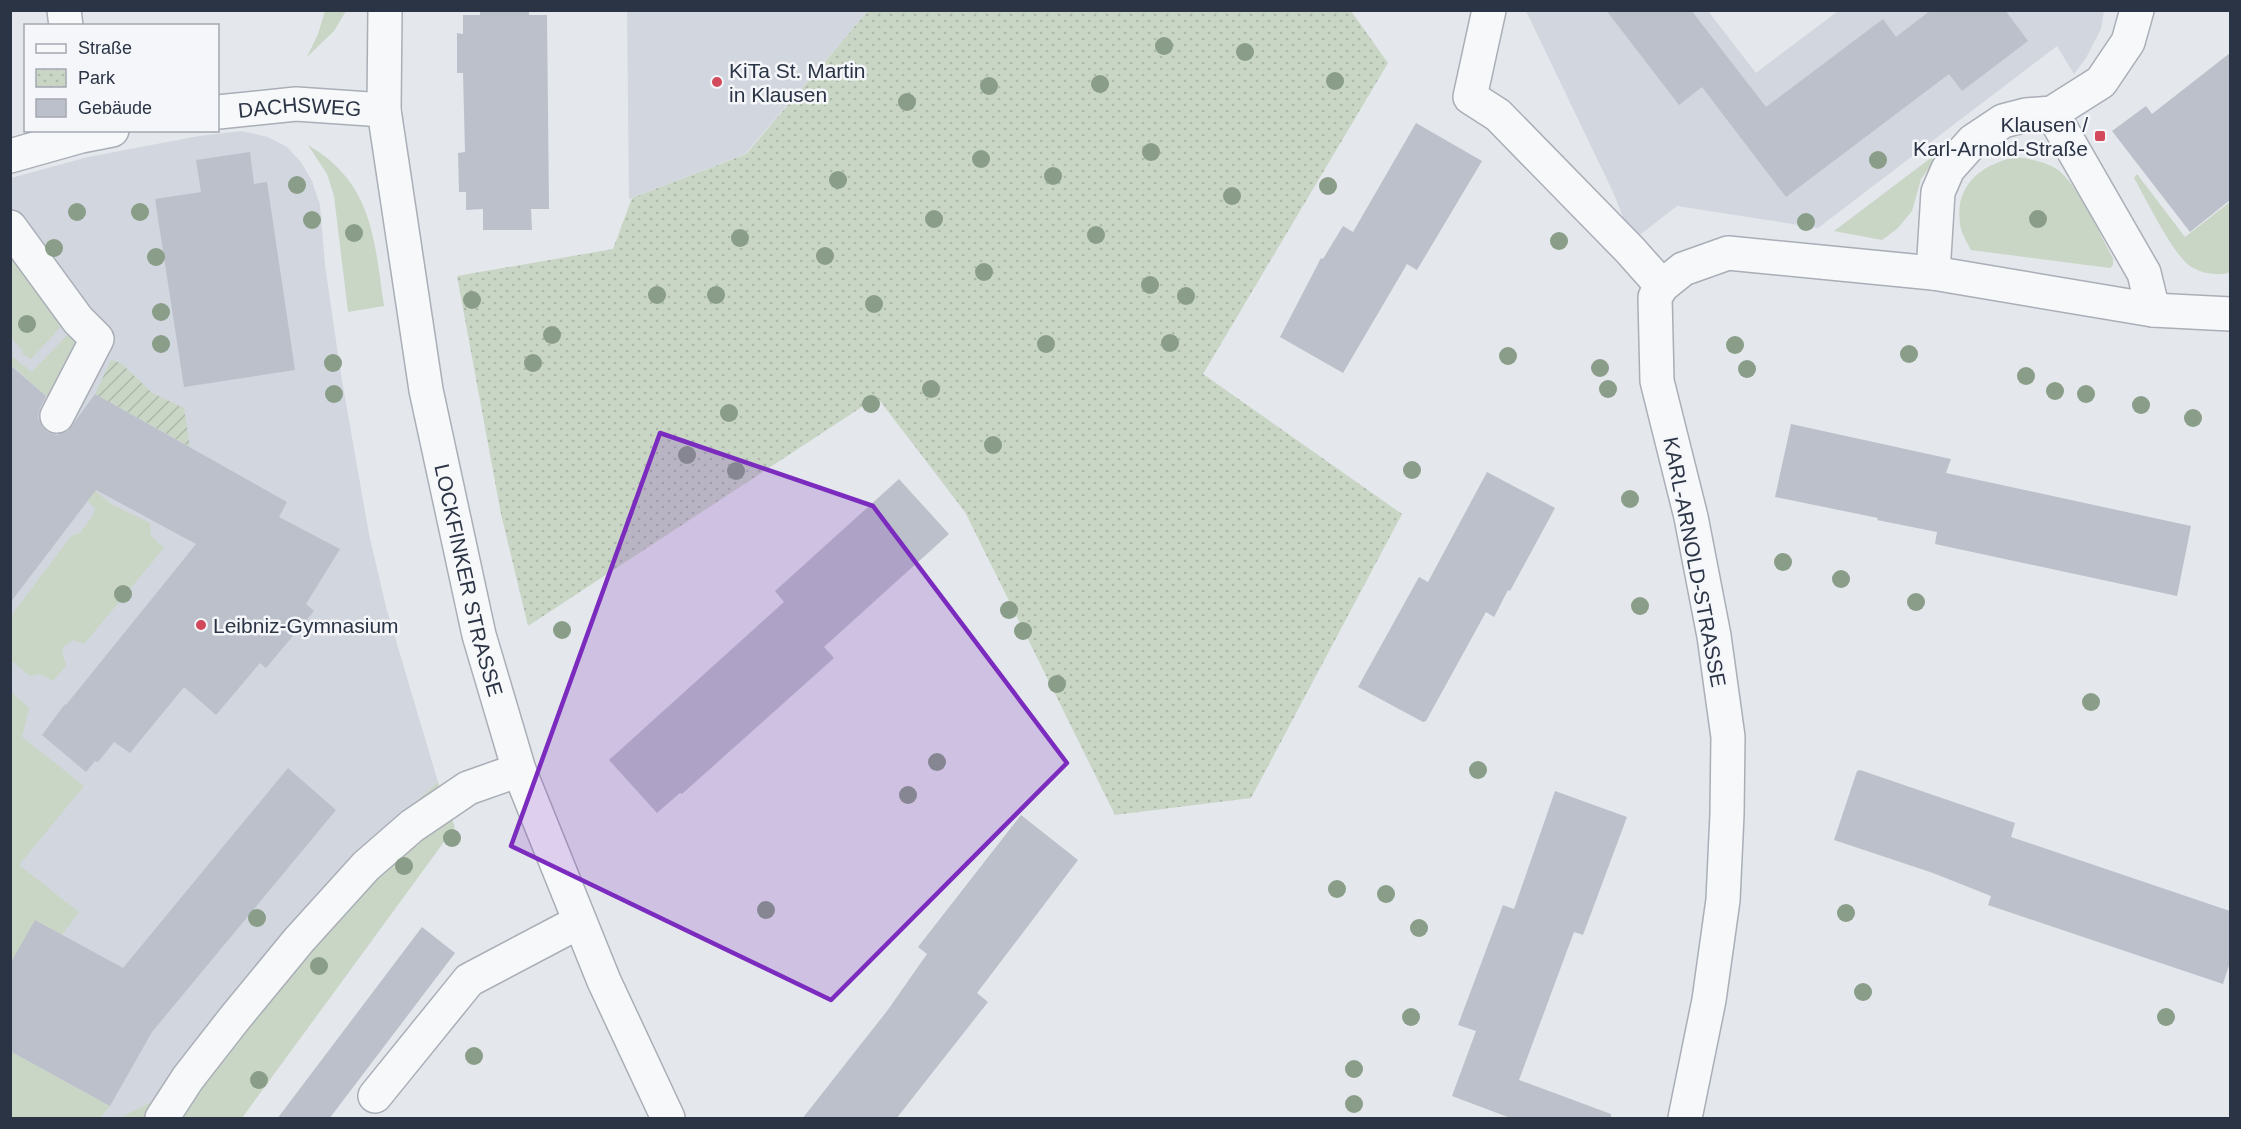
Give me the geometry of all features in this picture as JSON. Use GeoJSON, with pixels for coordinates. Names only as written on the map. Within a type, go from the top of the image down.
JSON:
{"type":"FeatureCollection","features":[{"type":"Feature","properties":{"kind":"street","name":"LOCKFINKER STRASSE"},"geometry":{"type":"LineString","coordinates":[[385,10],[384,110],[433,426],[479,635],[519,770],[579,922],[668,1119]]}},
{"type":"Feature","properties":{"kind":"street"},"geometry":{"type":"LineString","coordinates":[[1489,10],[1470,97],[1498,115],[1630,250],[1662,286],[1683,269],[1728,254],[1933,273],[2153,310],[2230,314]]}},
{"type":"Feature","properties":{"kind":"street"},"geometry":{"type":"LineString","coordinates":[[1933,273],[1938,192],[1948,169],[1973,141],[2003,121],[2026,115],[2052,113],[2102,82],[2128,42],[2137,10]]}},
{"type":"Feature","properties":{"kind":"street","name":"DACHSWEG"},"geometry":{"type":"LineString","coordinates":[[219,112],[296,104],[384,110]]}},
{"type":"Feature","properties":{"kind":"street"},"geometry":{"type":"LineString","coordinates":[[2052,113],[2144,273],[2153,310]]}},
{"type":"Feature","properties":{"kind":"street"},"geometry":{"type":"LineString","coordinates":[[10,156],[91,132]]}},
{"type":"Feature","properties":{"kind":"street"},"geometry":{"type":"LineString","coordinates":[[10,227],[78,320],[97,339],[57,416]]}},
{"type":"Feature","properties":{"kind":"street","name":"KARL-ARNOLD-STRASSE"},"geometry":{"type":"LineString","coordinates":[[1662,286],[1655,297],[1657,381],[1695,538],[1714,636],[1728,737],[1723,900],[1709,1000],[1685,1119]]}},
{"type":"Feature","properties":{"kind":"street"},"geometry":{"type":"LineString","coordinates":[[162,1119],[188,1078],[234,1019],[299,940],[366,866],[412,826],[468,788],[519,770]]}},
{"type":"Feature","properties":{"kind":"street"},"geometry":{"type":"LineString","coordinates":[[375,1096],[469,980],[579,922]]}},
{"type":"Feature","properties":{"kind":"highlighted area"},"geometry":{"type":"Polygon","coordinates":[[[660,433],[873,506],[1067,763],[831,1000],[511,846],[660,433]]]}},
{"type":"Feature","properties":{"kind":"shaded area","name":"KiTa St. Martin in Klausen"},"geometry":{"type":"Polygon","coordinates":[[[627,11],[868,11],[745,154],[629,199],[627,11]]]}},
{"type":"Feature","properties":{"kind":"shaded area"},"geometry":{"type":"Polygon","coordinates":[[[1526,11],[1708,11],[1756,73],[1838,11],[2104,11],[2101,29],[2086,58],[2074,74],[2057,46],[1818,228],[1677,206],[1632,241],[1614,194],[1526,11]]]}},
{"type":"Feature","properties":{"kind":"shaded area","name":"Leibniz-Gymnasium"},"geometry":{"type":"Polygon","coordinates":[[[242,131],[268,137],[287,147],[301,162],[312,181],[320,205],[325,265],[341,375],[369,534],[386,607],[438,782],[371,842],[169,1093],[119,1118],[11,1118],[11,178],[88,157],[199,136],[242,131]]]}},
{"type":"Feature","properties":{"kind":"green space"},"geometry":{"type":"Polygon","coordinates":[[[325,11],[346,11],[334,31],[307,57],[318,34],[325,11]]]}},
{"type":"Feature","properties":{"kind":"green space"},"geometry":{"type":"Polygon","coordinates":[[[868,11],[1351,11],[1388,63],[1203,374],[1402,514],[1251,798],[1115,815],[965,512],[877,397],[528,626],[501,514],[457,276],[613,249],[632,198],[746,154],[868,11]]]}},
{"type":"Feature","properties":{"kind":"green space"},"geometry":{"type":"Polygon","coordinates":[[[308,145],[330,160],[346,177],[358,195],[373,236],[384,306],[348,312],[334,196],[327,174],[308,145]]]}},
{"type":"Feature","properties":{"kind":"green space"},"geometry":{"type":"Polygon","coordinates":[[[1944,148],[1921,179],[1912,211],[1897,229],[1882,240],[1834,231],[1944,148]]]}},
{"type":"Feature","properties":{"kind":"green space"},"geometry":{"type":"Polygon","coordinates":[[[2017,157],[2049,165],[2066,177],[2081,198],[2113,258],[2113,265],[2110,268],[1971,250],[1961,229],[1959,214],[1965,190],[1972,180],[1991,165],[2017,157]]]}},
{"type":"Feature","properties":{"kind":"green space"},"geometry":{"type":"Polygon","coordinates":[[[2137,174],[2185,237],[2230,202],[2230,272],[2215,274],[2204,272],[2190,266],[2183,259],[2152,212],[2134,178],[2137,174]]]}},
{"type":"Feature","properties":{"kind":"green space"},"geometry":{"type":"Polygon","coordinates":[[[10,246],[66,321],[31,359],[22,353],[23,350],[11,338],[10,246]]]}},
{"type":"Feature","properties":{"kind":"green space"},"geometry":{"type":"Polygon","coordinates":[[[72,330],[84,346],[49,398],[11,365],[10,355],[32,372],[72,330]]]}},
{"type":"Feature","properties":{"kind":"green space"},"geometry":{"type":"Polygon","coordinates":[[[111,360],[121,363],[152,393],[184,408],[190,447],[95,394],[111,360]]]}},
{"type":"Feature","properties":{"kind":"green space"},"geometry":{"type":"Polygon","coordinates":[[[92,488],[111,504],[150,523],[151,536],[164,548],[84,644],[73,640],[64,646],[62,651],[66,666],[53,681],[39,674],[30,676],[11,660],[10,617],[72,535],[80,533],[93,515],[95,509],[85,497],[92,488]]]}},
{"type":"Feature","properties":{"kind":"green space"},"geometry":{"type":"Polygon","coordinates":[[[11,692],[29,708],[22,737],[84,786],[19,865],[79,912],[62,935],[35,920],[11,964],[11,692]]]}},
{"type":"Feature","properties":{"kind":"green space"},"geometry":{"type":"Polygon","coordinates":[[[438,782],[455,827],[242,1118],[119,1118],[169,1093],[371,842],[438,782]]]}},
{"type":"Feature","properties":{"kind":"green space"},"geometry":{"type":"Polygon","coordinates":[[[10,1051],[110,1106],[100,1118],[11,1118],[10,1051]]]}},
{"type":"Feature","properties":{"kind":"building"},"geometry":{"type":"Polygon","coordinates":[[[480,10],[529,10],[529,15],[547,15],[549,209],[531,209],[532,230],[483,230],[483,209],[466,210],[466,192],[459,192],[458,153],[465,152],[463,73],[457,73],[457,33],[463,34],[463,15],[480,15],[480,10]]]}},
{"type":"Feature","properties":{"kind":"building"},"geometry":{"type":"Polygon","coordinates":[[[1606,10],[1691,10],[1766,107],[1883,19],[1896,37],[1931,10],[2005,10],[2028,41],[1962,91],[1949,74],[1786,197],[1702,87],[1679,105],[1606,10]]]}},
{"type":"Feature","properties":{"kind":"building"},"geometry":{"type":"Polygon","coordinates":[[[2230,53],[2230,200],[2190,232],[2112,131],[2146,106],[2152,114],[2230,53]]]}},
{"type":"Feature","properties":{"kind":"building"},"geometry":{"type":"Polygon","coordinates":[[[1416,123],[1482,161],[1417,270],[1407,264],[1343,373],[1280,337],[1321,258],[1323,259],[1343,226],[1353,232],[1416,123]]]}},
{"type":"Feature","properties":{"kind":"building"},"geometry":{"type":"Polygon","coordinates":[[[250,152],[254,184],[267,182],[295,370],[184,387],[155,199],[201,192],[196,160],[250,152]]]}},
{"type":"Feature","properties":{"kind":"building"},"geometry":{"type":"Polygon","coordinates":[[[10,365],[46,396],[38,417],[42,427],[48,432],[57,435],[68,431],[95,394],[287,502],[279,517],[340,549],[306,604],[314,611],[266,668],[260,663],[216,715],[184,687],[130,753],[114,742],[98,762],[95,761],[86,772],[42,735],[196,544],[96,490],[10,603],[10,365]]]}},
{"type":"Feature","properties":{"kind":"building"},"geometry":{"type":"Polygon","coordinates":[[[1791,424],[1951,459],[1946,473],[2191,526],[2177,596],[1935,544],[1937,532],[1775,497],[1791,424]]]}},
{"type":"Feature","properties":{"kind":"building"},"geometry":{"type":"Polygon","coordinates":[[[1487,472],[1555,508],[1494,617],[1486,612],[1426,721],[1423,722],[1358,687],[1419,577],[1428,582],[1487,472]]]}},
{"type":"Feature","properties":{"kind":"building"},"geometry":{"type":"Polygon","coordinates":[[[899,479],[949,534],[824,647],[834,658],[682,794],[680,793],[657,813],[609,760],[784,602],[775,591],[899,479]]]}},
{"type":"Feature","properties":{"kind":"building"},"geometry":{"type":"Polygon","coordinates":[[[288,768],[336,810],[152,1032],[110,1106],[10,1051],[10,964],[35,920],[123,968],[288,768]]]}},
{"type":"Feature","properties":{"kind":"building"},"geometry":{"type":"Polygon","coordinates":[[[1860,770],[2015,823],[2011,837],[2230,911],[2230,962],[2223,984],[1988,905],[1991,896],[1933,873],[1834,840],[1857,771],[1860,770]]]}},
{"type":"Feature","properties":{"kind":"building"},"geometry":{"type":"Polygon","coordinates":[[[1555,791],[1627,817],[1583,935],[1574,932],[1519,1080],[1611,1114],[1611,1119],[1513,1119],[1452,1096],[1476,1031],[1458,1025],[1503,905],[1514,909],[1555,791]]]}},
{"type":"Feature","properties":{"kind":"building"},"geometry":{"type":"Polygon","coordinates":[[[1021,815],[1078,860],[977,993],[988,1002],[896,1119],[802,1119],[887,1011],[927,954],[918,947],[1021,815]]]}},
{"type":"Feature","properties":{"kind":"building"},"geometry":{"type":"Polygon","coordinates":[[[422,927],[455,953],[329,1119],[277,1119],[422,927]]]}},
{"type":"Feature","properties":{"kind":"place","name":"KiTa St. Martin in Klausen"},"geometry":{"type":"Point","coordinates":[717,82]}},
{"type":"Feature","properties":{"kind":"place","name":"Klausen / Karl-Arnold-Straße"},"geometry":{"type":"Point","coordinates":[2100,136]}},
{"type":"Feature","properties":{"kind":"place","name":"Leibniz-Gymnasium"},"geometry":{"type":"Point","coordinates":[201,625]}}]}
